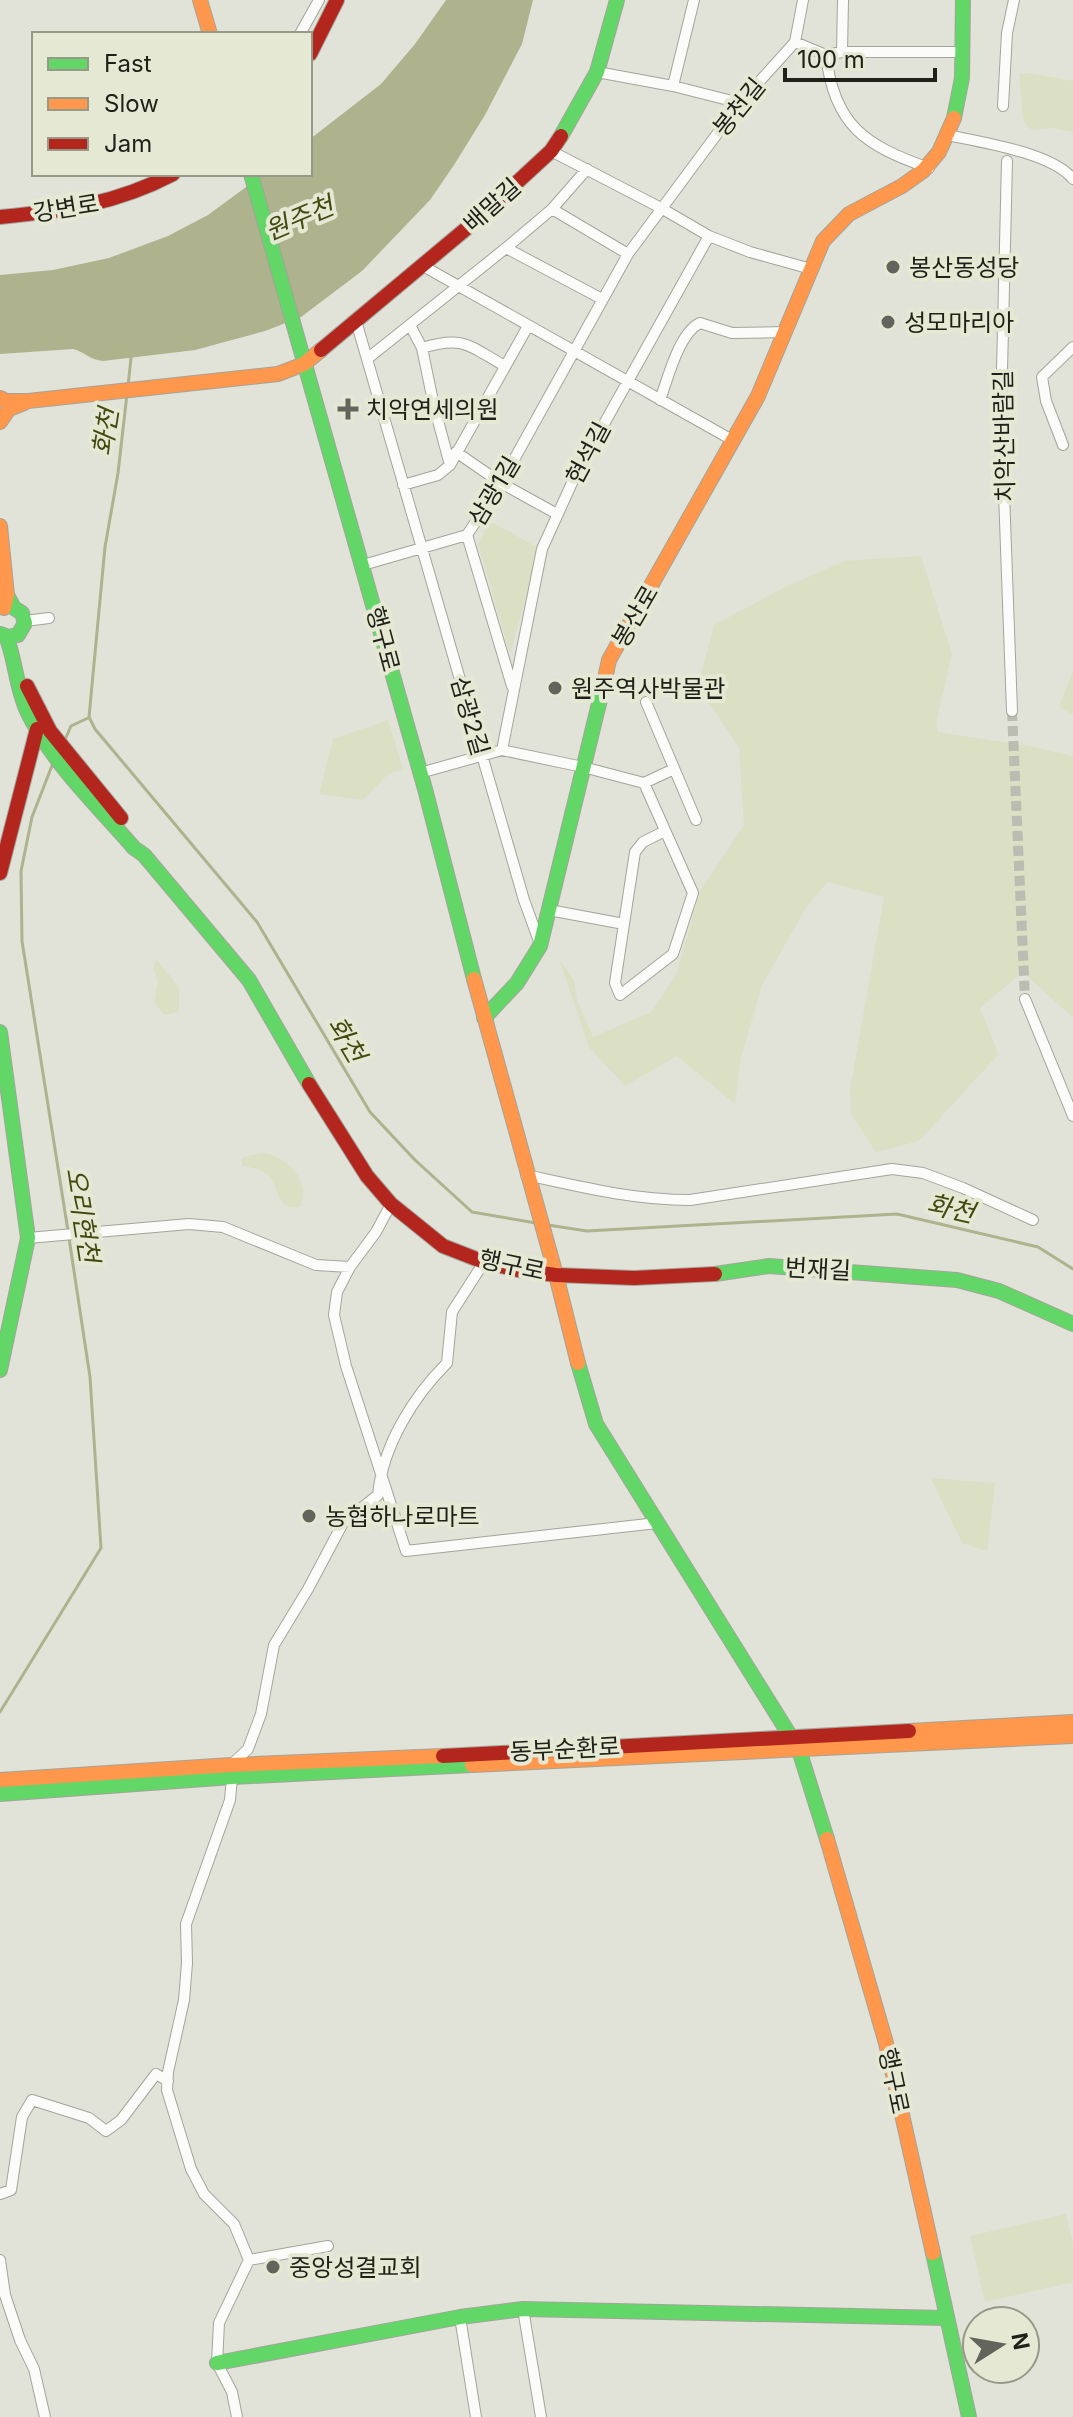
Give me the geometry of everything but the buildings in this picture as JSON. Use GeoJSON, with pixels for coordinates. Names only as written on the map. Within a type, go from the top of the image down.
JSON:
{"type":"FeatureCollection","features":[{"type":"Feature","properties":{"kind":"street"},"geometry":{"type":"LineString","coordinates":[[200,0],[209,32]]}},
{"type":"Feature","properties":{"kind":"street"},"geometry":{"type":"LineString","coordinates":[[301,32],[319,0]]}},
{"type":"Feature","properties":{"kind":"street"},"geometry":{"type":"LineString","coordinates":[[312,50],[337,0]]}},
{"type":"Feature","properties":{"kind":"street","name":"배말길"},"geometry":{"type":"LineString","coordinates":[[28,401],[278,374],[304,364],[423,266],[551,151],[572,120],[597,72],[617,0]]}},
{"type":"Feature","properties":{"kind":"street"},"geometry":{"type":"LineString","coordinates":[[673,86],[694,0]]}},
{"type":"Feature","properties":{"kind":"street"},"geometry":{"type":"LineString","coordinates":[[803,0],[795,42],[826,55],[842,52],[964,52]]}},
{"type":"Feature","properties":{"kind":"street"},"geometry":{"type":"LineString","coordinates":[[842,52],[843,0]]}},
{"type":"Feature","properties":{"kind":"street","name":"봉산로"},"geometry":{"type":"LineString","coordinates":[[484,1018],[517,983],[540,946],[609,660],[758,396],[823,241],[845,214],[898,188],[929,168],[941,151],[958,98],[964,52],[963,0]]}},
{"type":"Feature","properties":{"kind":"street"},"geometry":{"type":"LineString","coordinates":[[1003,106],[1007,33],[1014,0]]}},
{"type":"Feature","properties":{"kind":"street","name":"봉천길"},"geometry":{"type":"LineString","coordinates":[[661,208],[740,103],[795,42]]}},
{"type":"Feature","properties":{"kind":"street"},"geometry":{"type":"LineString","coordinates":[[826,55],[828,75],[837,102],[861,135],[897,157],[929,168]]}},
{"type":"Feature","properties":{"kind":"street"},"geometry":{"type":"LineString","coordinates":[[597,72],[673,86],[740,103]]}},
{"type":"Feature","properties":{"kind":"street"},"geometry":{"type":"LineString","coordinates":[[947,135],[1025,154],[1059,166],[1073,179]]}},
{"type":"Feature","properties":{"kind":"street"},"geometry":{"type":"LineString","coordinates":[[551,151],[709,236],[750,252],[811,269]]}},
{"type":"Feature","properties":{"kind":"street","name":"치악산바람길"},"geometry":{"type":"LineString","coordinates":[[1007,161],[1001,412],[1012,711]]}},
{"type":"Feature","properties":{"kind":"street"},"geometry":{"type":"LineString","coordinates":[[367,359],[552,209],[587,169]]}},
{"type":"Feature","properties":{"kind":"street","name":"강변로"},"geometry":{"type":"LineString","coordinates":[[0,217],[88,208],[125,198],[169,176]]}},
{"type":"Feature","properties":{"kind":"street","name":"행구로"},"geometry":{"type":"LineString","coordinates":[[252,176],[363,565],[596,1424],[799,1750],[886,2043],[969,2417]]}},
{"type":"Feature","properties":{"kind":"street","name":"삼광1길"},"geometry":{"type":"LineString","coordinates":[[363,565],[467,535],[501,483],[628,254],[661,208]]}},
{"type":"Feature","properties":{"kind":"street"},"geometry":{"type":"LineString","coordinates":[[552,209],[628,254]]}},
{"type":"Feature","properties":{"kind":"street","name":"현석길"},"geometry":{"type":"LineString","coordinates":[[502,750],[542,549],[576,474],[709,236]]}},
{"type":"Feature","properties":{"kind":"street"},"geometry":{"type":"LineString","coordinates":[[506,248],[602,299]]}},
{"type":"Feature","properties":{"kind":"street"},"geometry":{"type":"LineString","coordinates":[[423,266],[734,441]]}},
{"type":"Feature","properties":{"kind":"street","name":"삼광2길"},"geometry":{"type":"LineString","coordinates":[[356,321],[540,946]]}},
{"type":"Feature","properties":{"kind":"street"},"geometry":{"type":"LineString","coordinates":[[660,400],[685,337],[700,323],[732,333],[786,332]]}},
{"type":"Feature","properties":{"kind":"street"},"geometry":{"type":"LineString","coordinates":[[410,325],[422,348],[450,465]]}},
{"type":"Feature","properties":{"kind":"street"},"geometry":{"type":"LineString","coordinates":[[403,485],[438,475],[450,465],[528,326]]}},
{"type":"Feature","properties":{"kind":"street"},"geometry":{"type":"LineString","coordinates":[[422,348],[452,340],[463,342],[505,366]]}},
{"type":"Feature","properties":{"kind":"street"},"geometry":{"type":"LineString","coordinates":[[1063,445],[1046,401],[1042,377],[1073,347]]}},
{"type":"Feature","properties":{"kind":"street"},"geometry":{"type":"LineString","coordinates":[[0,399],[28,401]]}},
{"type":"Feature","properties":{"kind":"street"},"geometry":{"type":"LineString","coordinates":[[0,399],[4,407],[1,420]]}},
{"type":"Feature","properties":{"kind":"street"},"geometry":{"type":"LineString","coordinates":[[1,420],[9,409],[28,401]]}},
{"type":"Feature","properties":{"kind":"street"},"geometry":{"type":"LineString","coordinates":[[456,452],[501,483],[557,514]]}},
{"type":"Feature","properties":{"kind":"street"},"geometry":{"type":"LineString","coordinates":[[0,526],[6,606],[22,613],[25,621],[24,628],[8,635]]}},
{"type":"Feature","properties":{"kind":"street","name":"현석길"},"geometry":{"type":"LineString","coordinates":[[467,535],[513,688]]}},
{"type":"Feature","properties":{"kind":"street"},"geometry":{"type":"LineString","coordinates":[[25,621],[49,618]]}},
{"type":"Feature","properties":{"kind":"street","name":"행구로"},"geometry":{"type":"LineString","coordinates":[[8,635],[21,697],[40,728],[139,841],[144,855],[249,980],[330,1120],[367,1176],[391,1204],[443,1246],[484,1262],[556,1275]]}},
{"type":"Feature","properties":{"kind":"street"},"geometry":{"type":"LineString","coordinates":[[646,702],[696,820]]}},
{"type":"Feature","properties":{"kind":"street"},"geometry":{"type":"LineString","coordinates":[[0,873],[3,851],[40,728]]}},
{"type":"Feature","properties":{"kind":"street"},"geometry":{"type":"LineString","coordinates":[[420,773],[502,750],[644,783],[674,769]]}},
{"type":"Feature","properties":{"kind":"street"},"geometry":{"type":"LineString","coordinates":[[644,783],[693,893],[673,954],[620,995],[615,983],[635,852],[643,842],[665,831]]}},
{"type":"Feature","properties":{"kind":"street"},"geometry":{"type":"LineString","coordinates":[[549,910],[624,924]]}},
{"type":"Feature","properties":{"kind":"street"},"geometry":{"type":"LineString","coordinates":[[1025,999],[1073,1116]]}},
{"type":"Feature","properties":{"kind":"street"},"geometry":{"type":"LineString","coordinates":[[0,1032],[34,1237],[0,1370]]}},
{"type":"Feature","properties":{"kind":"street"},"geometry":{"type":"LineString","coordinates":[[526,1175],[610,1194],[690,1200],[892,1169],[923,1173],[1033,1220]]}},
{"type":"Feature","properties":{"kind":"street"},"geometry":{"type":"LineString","coordinates":[[391,1204],[337,1292],[334,1315],[346,1366],[406,1551],[657,1523]]}},
{"type":"Feature","properties":{"kind":"street"},"geometry":{"type":"LineString","coordinates":[[34,1237],[189,1224],[223,1227],[316,1265],[350,1267]]}},
{"type":"Feature","properties":{"kind":"street"},"geometry":{"type":"LineString","coordinates":[[237,2417],[232,2392],[217,2363],[219,2323],[249,2260],[234,2224],[204,2194],[191,2169],[167,2090],[184,2000],[186,1924],[230,1800],[232,1771],[248,1749],[261,1714],[274,1645],[343,1523],[378,1495],[380,1475],[407,1413],[429,1381],[447,1363],[452,1312],[484,1262]]}},
{"type":"Feature","properties":{"kind":"street","name":"번재길"},"geometry":{"type":"LineString","coordinates":[[556,1275],[634,1278],[707,1275],[769,1266],[908,1275],[957,1280],[999,1291],[1073,1324]]}},
{"type":"Feature","properties":{"kind":"street","name":"동부순환로"},"geometry":{"type":"LineString","coordinates":[[57,1784],[467,1755],[1073,1722]]}},
{"type":"Feature","properties":{"kind":"street","name":"동부순환로"},"geometry":{"type":"LineString","coordinates":[[232,1771],[799,1750],[1073,1736]]}},
{"type":"Feature","properties":{"kind":"street"},"geometry":{"type":"LineString","coordinates":[[0,1780],[57,1784]]}},
{"type":"Feature","properties":{"kind":"street"},"geometry":{"type":"LineString","coordinates":[[0,1794],[57,1784]]}},
{"type":"Feature","properties":{"kind":"street"},"geometry":{"type":"LineString","coordinates":[[0,2194],[11,2190],[22,2117],[32,2100],[89,2118],[106,2131],[121,2120],[156,2074],[168,2081]]}},
{"type":"Feature","properties":{"kind":"street"},"geometry":{"type":"LineString","coordinates":[[249,2260],[328,2246]]}},
{"type":"Feature","properties":{"kind":"street"},"geometry":{"type":"LineString","coordinates":[[0,2260],[5,2295],[20,2340],[34,2369],[45,2417]]}},
{"type":"Feature","properties":{"kind":"street"},"geometry":{"type":"LineString","coordinates":[[217,2363],[460,2317],[523,2309],[946,2318]]}},
{"type":"Feature","properties":{"kind":"street"},"geometry":{"type":"LineString","coordinates":[[523,2309],[541,2417]]}},
{"type":"Feature","properties":{"kind":"street"},"geometry":{"type":"LineString","coordinates":[[460,2317],[476,2417]]}},
{"type":"Feature","properties":{"kind":"shaded area"},"geometry":{"type":"Polygon","coordinates":[[[1019,74],[1073,81],[1073,132],[1027,127],[1023,118],[1019,74]]]}},
{"type":"Feature","properties":{"kind":"shaded area"},"geometry":{"type":"Polygon","coordinates":[[[490,521],[540,549],[510,654],[478,544],[490,521]]]}},
{"type":"Feature","properties":{"kind":"shaded area"},"geometry":{"type":"Polygon","coordinates":[[[921,556],[952,654],[936,724],[938,732],[1073,756],[1073,1018],[1023,972],[980,1008],[999,1054],[919,1141],[876,1152],[851,1114],[850,1090],[884,897],[828,882],[807,906],[762,985],[741,1058],[735,1104],[677,1056],[625,1086],[589,1047],[559,959],[574,980],[577,1000],[593,1037],[651,1012],[676,975],[700,891],[744,825],[739,748],[698,686],[714,625],[783,588],[844,561],[921,556]]]}},
{"type":"Feature","properties":{"kind":"shaded area"},"geometry":{"type":"Polygon","coordinates":[[[1073,671],[1073,715],[1059,707],[1073,671]]]}},
{"type":"Feature","properties":{"kind":"shaded area"},"geometry":{"type":"Polygon","coordinates":[[[388,720],[403,769],[388,774],[363,800],[319,794],[333,739],[388,720]]]}},
{"type":"Feature","properties":{"kind":"shaded area"},"geometry":{"type":"Polygon","coordinates":[[[156,959],[179,987],[179,1012],[164,1015],[154,1002],[158,981],[153,969],[156,959]]]}},
{"type":"Feature","properties":{"kind":"shaded area"},"geometry":{"type":"Polygon","coordinates":[[[262,1153],[288,1164],[300,1179],[303,1197],[300,1207],[285,1205],[264,1172],[243,1166],[243,1157],[262,1153]]]}},
{"type":"Feature","properties":{"kind":"shaded area"},"geometry":{"type":"Polygon","coordinates":[[[931,1478],[995,1483],[987,1551],[962,1543],[931,1478]]]}},
{"type":"Feature","properties":{"kind":"shaded area"},"geometry":{"type":"Polygon","coordinates":[[[1066,2214],[1073,2244],[1073,2282],[985,2302],[970,2236],[1066,2214]]]}},
{"type":"Feature","properties":{"kind":"water","name":"원주천"},"geometry":{"type":"Polygon","coordinates":[[[446,0],[533,0],[522,44],[485,115],[430,200],[362,271],[301,317],[265,331],[195,350],[103,361],[73,349],[0,354],[0,275],[53,270],[109,258],[168,236],[208,215],[261,176],[312,176],[312,137],[381,84],[415,44],[446,0]]]}},
{"type":"Feature","properties":{"kind":"waterway","name":"화천"},"geometry":{"type":"LineString","coordinates":[[128,386],[131,358]]}},
{"type":"Feature","properties":{"kind":"waterway","name":"화천"},"geometry":{"type":"LineString","coordinates":[[127,394],[105,547],[89,717],[95,729],[257,922],[370,1112],[415,1160],[472,1212],[536,1223]]}},
{"type":"Feature","properties":{"kind":"waterway","name":"오리현천"},"geometry":{"type":"LineString","coordinates":[[64,742],[71,726],[88,718]]}},
{"type":"Feature","properties":{"kind":"waterway","name":"오리현천"},"geometry":{"type":"LineString","coordinates":[[53,763],[32,817],[21,871],[22,941],[68,1231]]}},
{"type":"Feature","properties":{"kind":"waterway","name":"화천"},"geometry":{"type":"LineString","coordinates":[[548,1225],[587,1231],[897,1214],[1038,1247],[1073,1269]]}},
{"type":"Feature","properties":{"kind":"waterway","name":"오리현천"},"geometry":{"type":"LineString","coordinates":[[0,1712],[101,1548],[90,1377],[69,1238]]}},
{"type":"Feature","properties":{"kind":"tunnel"},"geometry":{"type":"LineString","coordinates":[[1012,711],[1025,999]]}},
{"type":"Feature","properties":{"kind":"traffic: fast"},"geometry":{"type":"LineString","coordinates":[[561,136],[597,72],[617,0]]}},
{"type":"Feature","properties":{"kind":"traffic: fast"},"geometry":{"type":"LineString","coordinates":[[954,118],[962,78],[963,0]]}},
{"type":"Feature","properties":{"kind":"traffic: fast"},"geometry":{"type":"LineString","coordinates":[[252,176],[425,789],[474,979]]}},
{"type":"Feature","properties":{"kind":"traffic: fast"},"geometry":{"type":"LineString","coordinates":[[1,634],[8,637],[18,635],[25,623],[22,613],[14,608],[7,595]]}},
{"type":"Feature","properties":{"kind":"traffic: fast"},"geometry":{"type":"LineString","coordinates":[[6,636],[24,704],[50,750],[249,980],[309,1084]]}},
{"type":"Feature","properties":{"kind":"traffic: fast"},"geometry":{"type":"LineString","coordinates":[[484,1018],[517,983],[540,946],[604,683]]}},
{"type":"Feature","properties":{"kind":"traffic: fast"},"geometry":{"type":"LineString","coordinates":[[0,1032],[28,1238],[0,1370]]}},
{"type":"Feature","properties":{"kind":"traffic: fast"},"geometry":{"type":"LineString","coordinates":[[715,1274],[769,1266],[957,1280],[999,1291],[1073,1324]]}},
{"type":"Feature","properties":{"kind":"traffic: fast"},"geometry":{"type":"LineString","coordinates":[[578,1363],[596,1424],[799,1750],[827,1839]]}},
{"type":"Feature","properties":{"kind":"traffic: fast"},"geometry":{"type":"LineString","coordinates":[[0,1794],[232,1777],[472,1765]]}},
{"type":"Feature","properties":{"kind":"traffic: fast"},"geometry":{"type":"LineString","coordinates":[[933,2253],[969,2417]]}},
{"type":"Feature","properties":{"kind":"traffic: fast"},"geometry":{"type":"LineString","coordinates":[[217,2363],[460,2317],[523,2309],[946,2318]]}},
{"type":"Feature","properties":{"kind":"traffic: slow"},"geometry":{"type":"LineString","coordinates":[[200,0],[209,32]]}},
{"type":"Feature","properties":{"kind":"traffic: slow"},"geometry":{"type":"LineString","coordinates":[[604,683],[609,660],[758,396],[823,241],[849,214],[902,186],[923,171],[939,152],[954,118]]}},
{"type":"Feature","properties":{"kind":"traffic: slow"},"geometry":{"type":"LineString","coordinates":[[0,398],[28,401],[278,374],[304,364],[321,350]]}},
{"type":"Feature","properties":{"kind":"traffic: slow"},"geometry":{"type":"LineString","coordinates":[[0,422],[9,409],[24,403]]}},
{"type":"Feature","properties":{"kind":"traffic: slow"},"geometry":{"type":"LineString","coordinates":[[0,526],[7,595],[4,608]]}},
{"type":"Feature","properties":{"kind":"traffic: slow"},"geometry":{"type":"LineString","coordinates":[[474,979],[578,1363]]}},
{"type":"Feature","properties":{"kind":"traffic: slow"},"geometry":{"type":"LineString","coordinates":[[909,1731],[1073,1722]]}},
{"type":"Feature","properties":{"kind":"traffic: slow"},"geometry":{"type":"LineString","coordinates":[[472,1765],[1073,1736]]}},
{"type":"Feature","properties":{"kind":"traffic: slow"},"geometry":{"type":"LineString","coordinates":[[0,1780],[231,1765],[443,1756]]}},
{"type":"Feature","properties":{"kind":"traffic: slow"},"geometry":{"type":"LineString","coordinates":[[827,1839],[886,2043],[933,2253]]}},
{"type":"Feature","properties":{"kind":"traffic: jam"},"geometry":{"type":"LineString","coordinates":[[312,50],[337,0]]}},
{"type":"Feature","properties":{"kind":"traffic: jam"},"geometry":{"type":"LineString","coordinates":[[321,350],[473,223],[551,151],[561,136]]}},
{"type":"Feature","properties":{"kind":"traffic: jam"},"geometry":{"type":"LineString","coordinates":[[0,217],[46,212],[110,199],[169,176]]}},
{"type":"Feature","properties":{"kind":"traffic: jam"},"geometry":{"type":"LineString","coordinates":[[27,686],[50,731],[121,818]]}},
{"type":"Feature","properties":{"kind":"traffic: jam"},"geometry":{"type":"LineString","coordinates":[[0,873],[37,729]]}},
{"type":"Feature","properties":{"kind":"traffic: jam"},"geometry":{"type":"LineString","coordinates":[[309,1084],[367,1176],[391,1204],[443,1246],[484,1262],[556,1275],[634,1278],[715,1274]]}},
{"type":"Feature","properties":{"kind":"traffic: jam"},"geometry":{"type":"LineString","coordinates":[[443,1756],[909,1731]]}},
{"type":"Feature","properties":{"kind":"place","name":"봉산동성당"},"geometry":{"type":"Point","coordinates":[893,267]}},
{"type":"Feature","properties":{"kind":"place","name":"성모마리아"},"geometry":{"type":"Point","coordinates":[888,322]}},
{"type":"Feature","properties":{"kind":"place","name":"치악연세의원"},"geometry":{"type":"Point","coordinates":[348,409]}},
{"type":"Feature","properties":{"kind":"place","name":"원주역사박물관"},"geometry":{"type":"Point","coordinates":[555,688]}},
{"type":"Feature","properties":{"kind":"place","name":"농협하나로마트"},"geometry":{"type":"Point","coordinates":[309,1516]}},
{"type":"Feature","properties":{"kind":"place","name":"중앙성결교회"},"geometry":{"type":"Point","coordinates":[273,2267]}}]}
